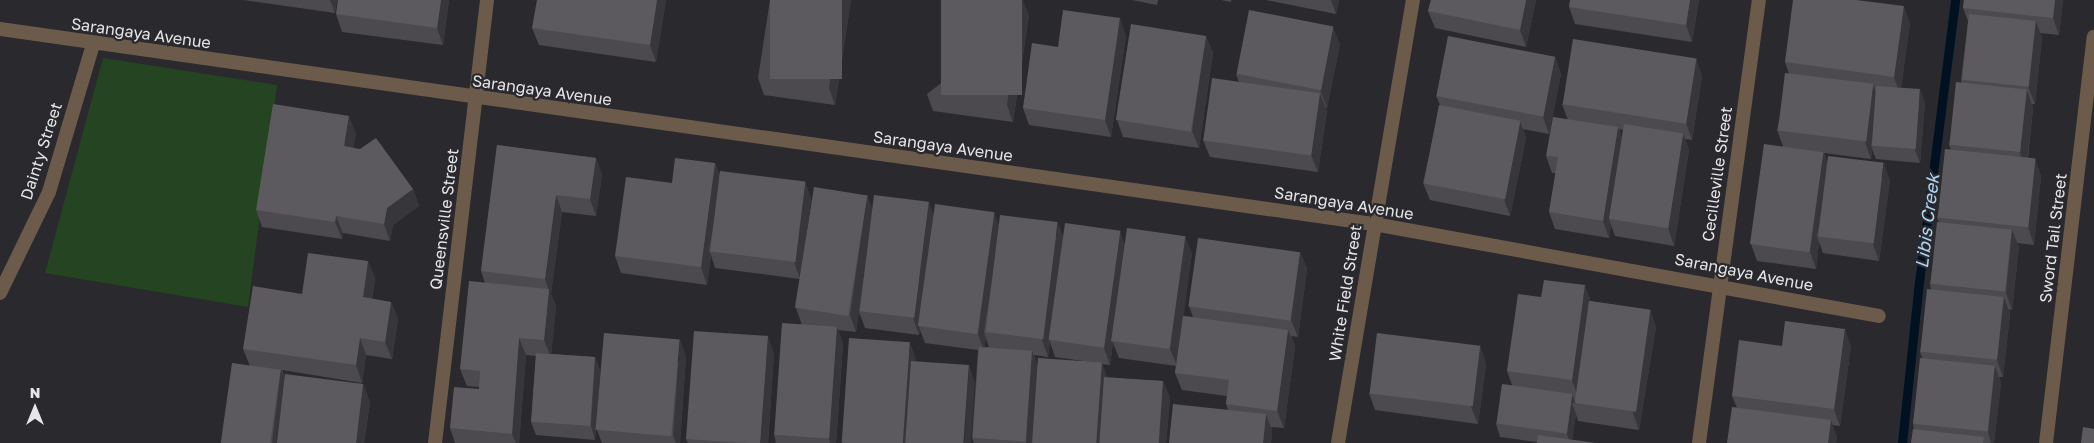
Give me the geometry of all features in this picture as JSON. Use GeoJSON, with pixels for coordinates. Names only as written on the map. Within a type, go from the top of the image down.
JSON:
{"type":"FeatureCollection","features":[{"type":"Feature","properties":{"kind":"street","name":"Queensville Street"},"geometry":{"type":"LineString","coordinates":[[435,443],[487,0]]}},
{"type":"Feature","properties":{"kind":"street","name":"White Field Street"},"geometry":{"type":"LineString","coordinates":[[1338,443],[1412,0]]}},
{"type":"Feature","properties":{"kind":"street","name":"Cecilleville Street"},"geometry":{"type":"LineString","coordinates":[[1699,443],[1759,0]]}},
{"type":"Feature","properties":{"kind":"street","name":"Sarangaya Avenue"},"geometry":{"type":"LineString","coordinates":[[0,29],[93,44],[1374,224],[1720,284],[1879,316]]}},
{"type":"Feature","properties":{"kind":"street","name":"Sword Tail Street"},"geometry":{"type":"LineString","coordinates":[[2046,443],[2094,37]]}},
{"type":"Feature","properties":{"kind":"street","name":"Dainty Street"},"geometry":{"type":"LineString","coordinates":[[0,293],[49,192],[93,44]]}},
{"type":"Feature","properties":{"kind":"green space"},"geometry":{"type":"Polygon","coordinates":[[[103,58],[277,85],[248,307],[45,273],[103,58]]]}},
{"type":"Feature","properties":{"kind":"building"},"geometry":{"type":"Polygon","coordinates":[[[338,0],[441,0],[437,28],[336,14],[338,0]]]}},
{"type":"Feature","properties":{"kind":"building"},"geometry":{"type":"Polygon","coordinates":[[[537,0],[657,0],[650,45],[532,28],[537,0]]]}},
{"type":"Feature","properties":{"kind":"building"},"geometry":{"type":"Polygon","coordinates":[[[770,0],[842,0],[842,79],[770,79],[770,0]]]}},
{"type":"Feature","properties":{"kind":"building"},"geometry":{"type":"Polygon","coordinates":[[[941,0],[1022,0],[1022,95],[941,95],[941,0]]]}},
{"type":"Feature","properties":{"kind":"building"},"geometry":{"type":"Polygon","coordinates":[[[1431,0],[1526,0],[1520,30],[1428,11],[1431,0]]]}},
{"type":"Feature","properties":{"kind":"building"},"geometry":{"type":"Polygon","coordinates":[[[1570,0],[1690,0],[1686,25],[1569,7],[1570,0]]]}},
{"type":"Feature","properties":{"kind":"building"},"geometry":{"type":"Polygon","coordinates":[[[1793,0],[1856,0],[1904,6],[1894,77],[1785,62],[1793,0]]]}},
{"type":"Feature","properties":{"kind":"building"},"geometry":{"type":"Polygon","coordinates":[[[1964,0],[2055,0],[2053,18],[1963,8],[1964,0]]]}},
{"type":"Feature","properties":{"kind":"building"},"geometry":{"type":"Polygon","coordinates":[[[1063,10],[1120,18],[1105,120],[1023,108],[1032,43],[1058,47],[1063,10]]]}},
{"type":"Feature","properties":{"kind":"building"},"geometry":{"type":"Polygon","coordinates":[[[1249,10],[1333,26],[1321,90],[1237,74],[1249,10]]]}},
{"type":"Feature","properties":{"kind":"building"},"geometry":{"type":"Polygon","coordinates":[[[1969,14],[2036,21],[2029,87],[1962,80],[1969,14]]]}},
{"type":"Feature","properties":{"kind":"building"},"geometry":{"type":"Polygon","coordinates":[[[1131,24],[1206,36],[1191,132],[1116,120],[1131,24]]]}},
{"type":"Feature","properties":{"kind":"building"},"geometry":{"type":"Polygon","coordinates":[[[1448,36],[1555,57],[1543,117],[1436,96],[1448,36]]]}},
{"type":"Feature","properties":{"kind":"building"},"geometry":{"type":"Polygon","coordinates":[[[1573,39],[1696,59],[1686,124],[1563,104],[1573,39]]]}},
{"type":"Feature","properties":{"kind":"building"},"geometry":{"type":"Polygon","coordinates":[[[1785,73],[1873,84],[1866,141],[1778,131],[1785,73]]]}},
{"type":"Feature","properties":{"kind":"building"},"geometry":{"type":"Polygon","coordinates":[[[1212,78],[1320,93],[1311,156],[1203,140],[1212,78]]]}},
{"type":"Feature","properties":{"kind":"building"},"geometry":{"type":"Polygon","coordinates":[[[1956,82],[2027,89],[2020,152],[1949,145],[1956,82]]]}},
{"type":"Feature","properties":{"kind":"building"},"geometry":{"type":"Polygon","coordinates":[[[1876,86],[1920,89],[1916,149],[1872,146],[1876,86]]]}},
{"type":"Feature","properties":{"kind":"building"},"geometry":{"type":"Polygon","coordinates":[[[273,104],[349,116],[344,146],[360,149],[376,138],[413,189],[387,208],[384,224],[336,216],[335,222],[256,210],[273,104]]]}},
{"type":"Feature","properties":{"kind":"building"},"geometry":{"type":"Polygon","coordinates":[[[1439,105],[1520,121],[1505,199],[1424,184],[1439,105]]]}},
{"type":"Feature","properties":{"kind":"building"},"geometry":{"type":"Polygon","coordinates":[[[1553,117],[1618,127],[1603,221],[1549,212],[1558,157],[1546,156],[1553,117]]]}},
{"type":"Feature","properties":{"kind":"building"},"geometry":{"type":"Polygon","coordinates":[[[1624,124],[1683,133],[1668,228],[1609,219],[1624,124]]]}},
{"type":"Feature","properties":{"kind":"building"},"geometry":{"type":"Polygon","coordinates":[[[1764,144],[1823,152],[1809,252],[1750,244],[1764,144]]]}},
{"type":"Feature","properties":{"kind":"building"},"geometry":{"type":"Polygon","coordinates":[[[497,145],[596,158],[590,199],[556,195],[545,279],[481,271],[497,145]]]}},
{"type":"Feature","properties":{"kind":"building"},"geometry":{"type":"Polygon","coordinates":[[[1945,149],[2036,159],[2028,227],[1938,218],[1945,149]]]}},
{"type":"Feature","properties":{"kind":"building"},"geometry":{"type":"Polygon","coordinates":[[[1828,156],[1884,163],[1874,243],[1818,236],[1828,156]]]}},
{"type":"Feature","properties":{"kind":"building"},"geometry":{"type":"Polygon","coordinates":[[[675,158],[715,163],[701,267],[615,256],[626,177],[672,183],[675,158]]]}},
{"type":"Feature","properties":{"kind":"building"},"geometry":{"type":"Polygon","coordinates":[[[720,171],[805,181],[795,262],[710,251],[720,171]]]}},
{"type":"Feature","properties":{"kind":"building"},"geometry":{"type":"Polygon","coordinates":[[[814,187],[867,195],[848,316],[795,307],[814,187]]]}},
{"type":"Feature","properties":{"kind":"building"},"geometry":{"type":"Polygon","coordinates":[[[874,195],[929,202],[914,318],[860,311],[874,195]]]}},
{"type":"Feature","properties":{"kind":"building"},"geometry":{"type":"Polygon","coordinates":[[[935,204],[994,212],[977,334],[918,326],[935,204]]]}},
{"type":"Feature","properties":{"kind":"building"},"geometry":{"type":"Polygon","coordinates":[[[1000,215],[1058,222],[1043,339],[986,332],[1000,215]]]}},
{"type":"Feature","properties":{"kind":"building"},"geometry":{"type":"Polygon","coordinates":[[[1937,222],[2012,230],[2005,291],[1931,284],[1937,222]]]}},
{"type":"Feature","properties":{"kind":"building"},"geometry":{"type":"Polygon","coordinates":[[[1065,223],[1120,231],[1104,348],[1049,340],[1065,223]]]}},
{"type":"Feature","properties":{"kind":"building"},"geometry":{"type":"Polygon","coordinates":[[[1127,228],[1185,236],[1170,349],[1111,341],[1127,228]]]}},
{"type":"Feature","properties":{"kind":"building"},"geometry":{"type":"Polygon","coordinates":[[[1198,238],[1300,252],[1290,321],[1188,306],[1198,238]]]}},
{"type":"Feature","properties":{"kind":"building"},"geometry":{"type":"Polygon","coordinates":[[[308,253],[368,261],[363,297],[391,302],[385,342],[360,338],[356,365],[243,349],[253,286],[302,294],[308,253]]]}},
{"type":"Feature","properties":{"kind":"building"},"geometry":{"type":"Polygon","coordinates":[[[1544,280],[1585,285],[1572,380],[1507,371],[1518,294],[1541,297],[1544,280]]]}},
{"type":"Feature","properties":{"kind":"building"},"geometry":{"type":"Polygon","coordinates":[[[469,281],[549,289],[544,340],[519,338],[512,434],[450,428],[454,387],[479,389],[480,371],[460,369],[469,281]]]}},
{"type":"Feature","properties":{"kind":"building"},"geometry":{"type":"Polygon","coordinates":[[[1927,289],[2004,297],[1997,360],[1920,352],[1927,289]]]}},
{"type":"Feature","properties":{"kind":"building"},"geometry":{"type":"Polygon","coordinates":[[[1589,301],[1650,310],[1636,412],[1575,403],[1589,301]]]}},
{"type":"Feature","properties":{"kind":"building"},"geometry":{"type":"Polygon","coordinates":[[[1183,316],[1288,330],[1277,411],[1226,404],[1229,380],[1175,373],[1183,316]]]}},
{"type":"Feature","properties":{"kind":"building"},"geometry":{"type":"Polygon","coordinates":[[[1785,321],[1845,329],[1834,409],[1732,396],[1739,340],[1782,346],[1785,321]]]}},
{"type":"Feature","properties":{"kind":"building"},"geometry":{"type":"Polygon","coordinates":[[[782,323],[837,327],[829,439],[774,435],[782,323]]]}},
{"type":"Feature","properties":{"kind":"building"},"geometry":{"type":"Polygon","coordinates":[[[694,331],[768,336],[760,443],[686,439],[694,331]]]}},
{"type":"Feature","properties":{"kind":"building"},"geometry":{"type":"Polygon","coordinates":[[[604,333],[680,340],[671,436],[596,430],[604,333]]]}},
{"type":"Feature","properties":{"kind":"building"},"geometry":{"type":"Polygon","coordinates":[[[1377,333],[1480,346],[1473,406],[1370,394],[1377,333]]]}},
{"type":"Feature","properties":{"kind":"building"},"geometry":{"type":"Polygon","coordinates":[[[849,338],[910,342],[903,443],[842,443],[849,338]]]}},
{"type":"Feature","properties":{"kind":"building"},"geometry":{"type":"Polygon","coordinates":[[[979,347],[1032,351],[1026,441],[973,438],[979,347]]]}},
{"type":"Feature","properties":{"kind":"building"},"geometry":{"type":"Polygon","coordinates":[[[536,353],[595,357],[590,426],[531,422],[536,353]]]}},
{"type":"Feature","properties":{"kind":"building"},"geometry":{"type":"Polygon","coordinates":[[[1038,358],[1102,362],[1096,443],[1032,443],[1038,358]]]}},
{"type":"Feature","properties":{"kind":"building"},"geometry":{"type":"Polygon","coordinates":[[[1920,358],[1995,366],[1988,431],[1913,424],[1920,358]]]}},
{"type":"Feature","properties":{"kind":"building"},"geometry":{"type":"Polygon","coordinates":[[[911,361],[969,365],[963,443],[905,443],[911,361]]]}},
{"type":"Feature","properties":{"kind":"building"},"geometry":{"type":"Polygon","coordinates":[[[232,363],[281,370],[270,443],[221,443],[232,363]]]}},
{"type":"Feature","properties":{"kind":"building"},"geometry":{"type":"Polygon","coordinates":[[[285,374],[363,384],[356,443],[277,443],[285,374]]]}},
{"type":"Feature","properties":{"kind":"building"},"geometry":{"type":"Polygon","coordinates":[[[1104,377],[1163,381],[1159,443],[1099,443],[1104,377]]]}},
{"type":"Feature","properties":{"kind":"building"},"geometry":{"type":"Polygon","coordinates":[[[1502,384],[1572,394],[1567,433],[1496,424],[1502,384]]]}},
{"type":"Feature","properties":{"kind":"building"},"geometry":{"type":"Polygon","coordinates":[[[1173,404],[1266,414],[1263,443],[1169,443],[1173,404]]]}},
{"type":"Feature","properties":{"kind":"building"},"geometry":{"type":"Polygon","coordinates":[[[1732,407],[1831,420],[1828,443],[1727,443],[1732,407]]]}},
{"type":"Feature","properties":{"kind":"building"},"geometry":{"type":"Polygon","coordinates":[[[2083,427],[2094,429],[2094,443],[2081,443],[2083,427]]]}},
{"type":"Feature","properties":{"kind":"building"},"geometry":{"type":"Polygon","coordinates":[[[1913,429],[1984,437],[1983,443],[1911,443],[1913,429]]]}},
{"type":"Feature","properties":{"kind":"building"},"geometry":{"type":"Polygon","coordinates":[[[1538,435],[1596,443],[1537,443],[1538,435]]]}},
{"type":"Feature","properties":{"kind":"waterway","name":"Libis Creek"},"geometry":{"type":"LineString","coordinates":[[1902,443],[1918,290],[1955,0]]}}]}
